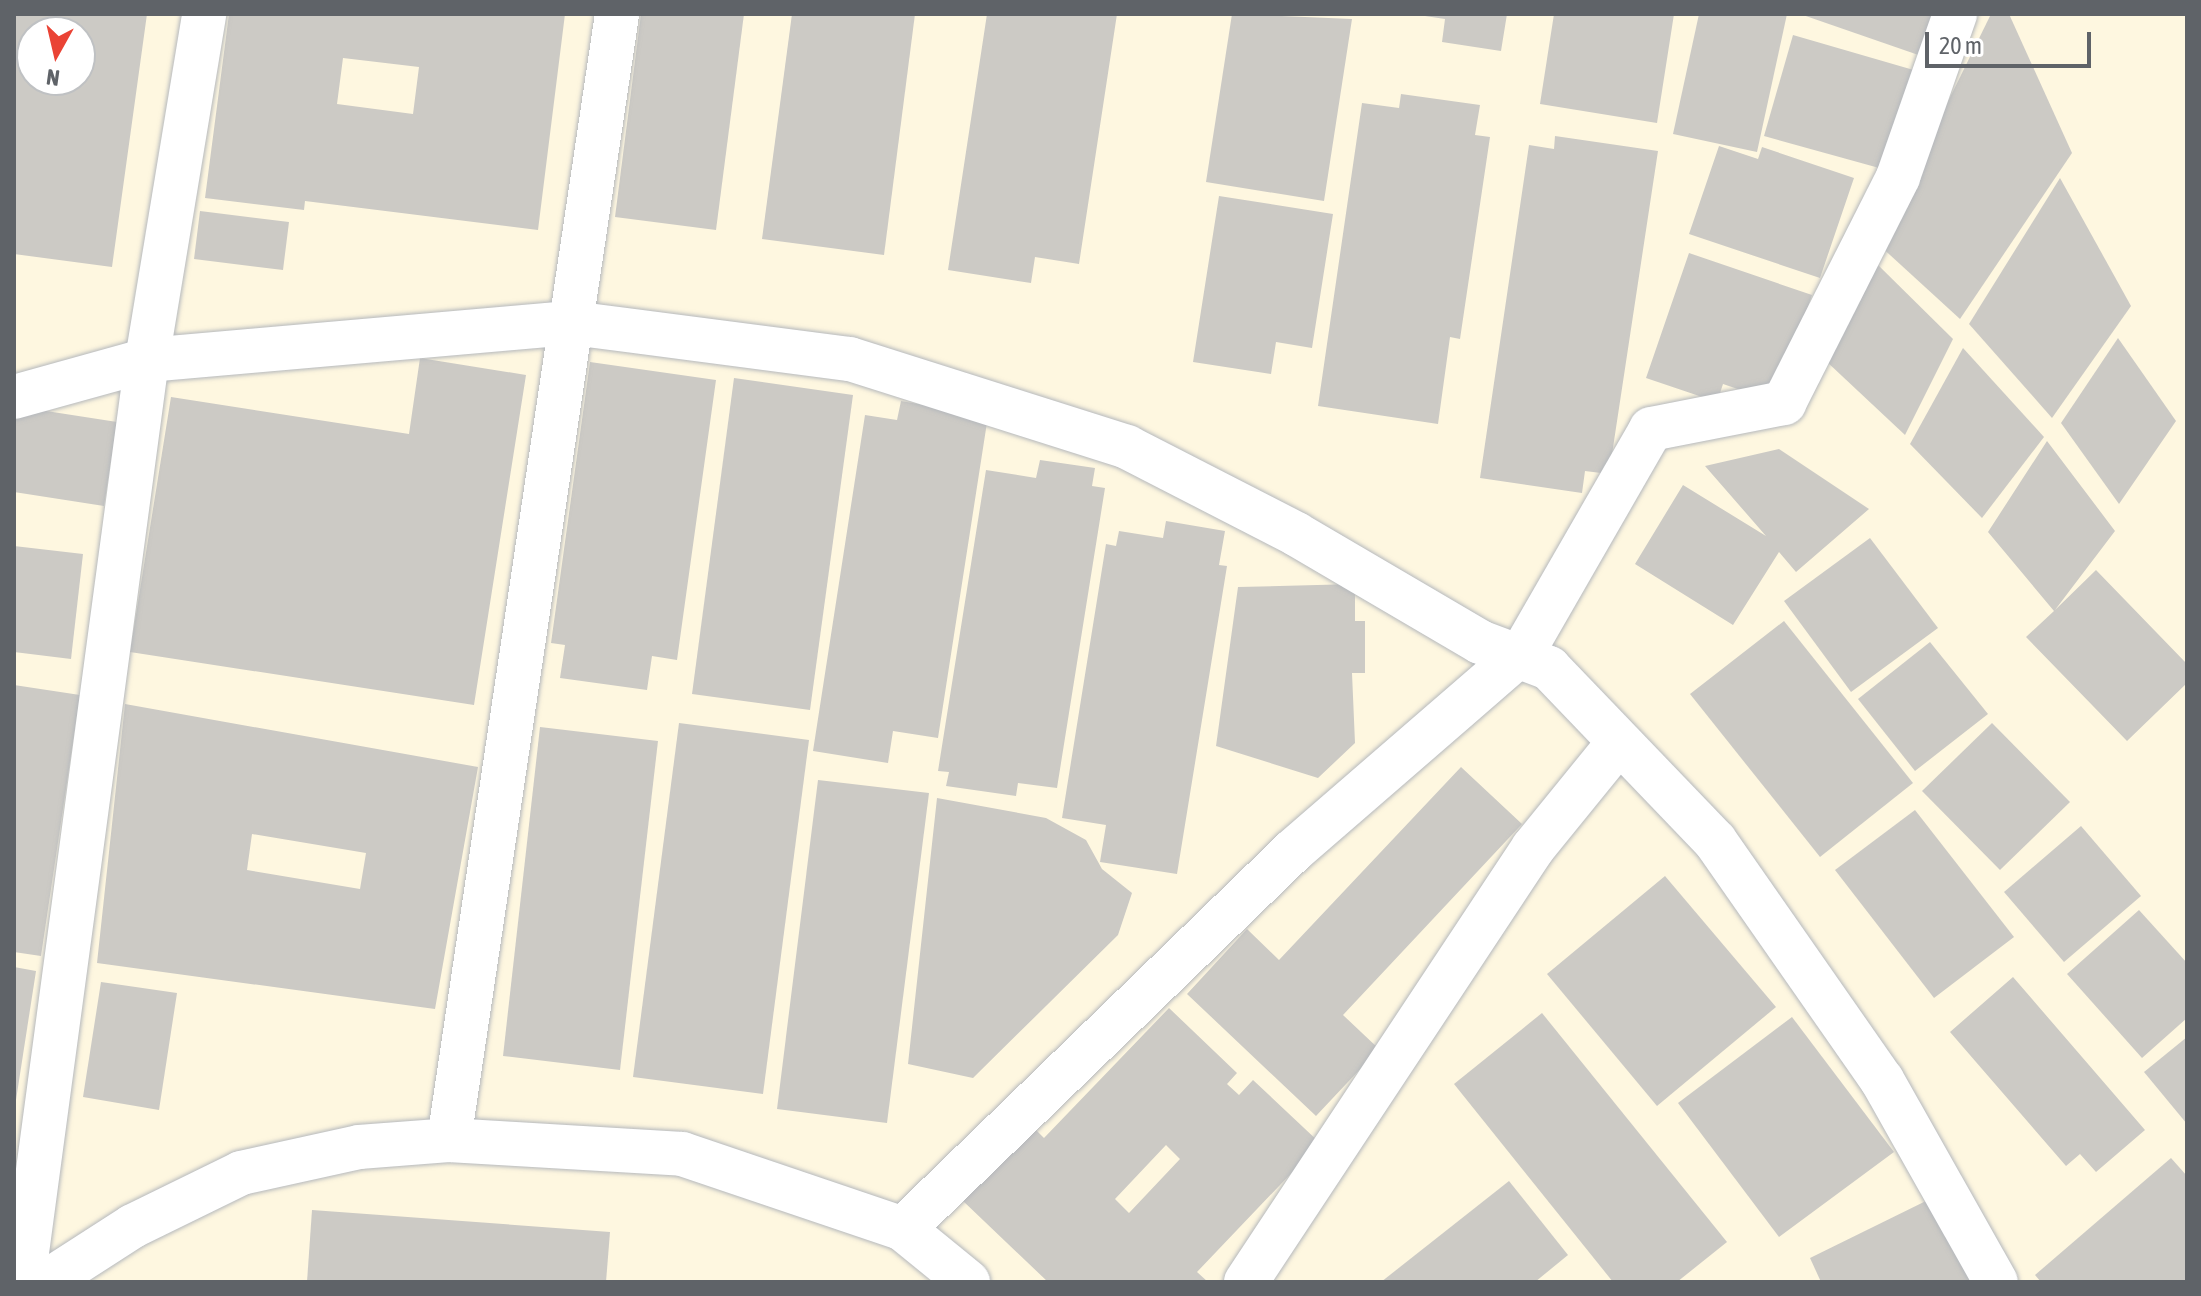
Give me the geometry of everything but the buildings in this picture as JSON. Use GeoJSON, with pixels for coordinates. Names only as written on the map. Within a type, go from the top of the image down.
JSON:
{"type":"FeatureCollection","features":[{"type":"Feature","properties":{"kind":"street"},"geometry":{"type":"LineString","coordinates":[[23,1282],[147,360],[204,14]]}},
{"type":"Feature","properties":{"kind":"street"},"geometry":{"type":"LineString","coordinates":[[449,1140],[617,14]]}},
{"type":"Feature","properties":{"kind":"street"},"geometry":{"type":"LineString","coordinates":[[903,1229],[1293,851],[1523,652],[1651,429],[1784,403],[1898,177],[1955,14]]}},
{"type":"Feature","properties":{"kind":"street"},"geometry":{"type":"LineString","coordinates":[[14,397],[147,360],[572,323],[850,359],[999,401],[1127,447],[1296,534],[1480,642],[1523,652],[1549,668],[1715,841],[1882,1080],[1996,1282]]}},
{"type":"Feature","properties":{"kind":"street"},"geometry":{"type":"LineString","coordinates":[[1246,1282],[1533,848],[1619,742]]}},
{"type":"Feature","properties":{"kind":"street"},"geometry":{"type":"LineString","coordinates":[[46,1282],[133,1226],[241,1173],[359,1147],[449,1140],[682,1154],[903,1229],[968,1282]]}},
{"type":"Feature","properties":{"kind":"shaded area"},"geometry":{"type":"Polygon","coordinates":[[[14,14],[2187,14],[2187,1282],[14,1282],[14,14]]]}}]}
